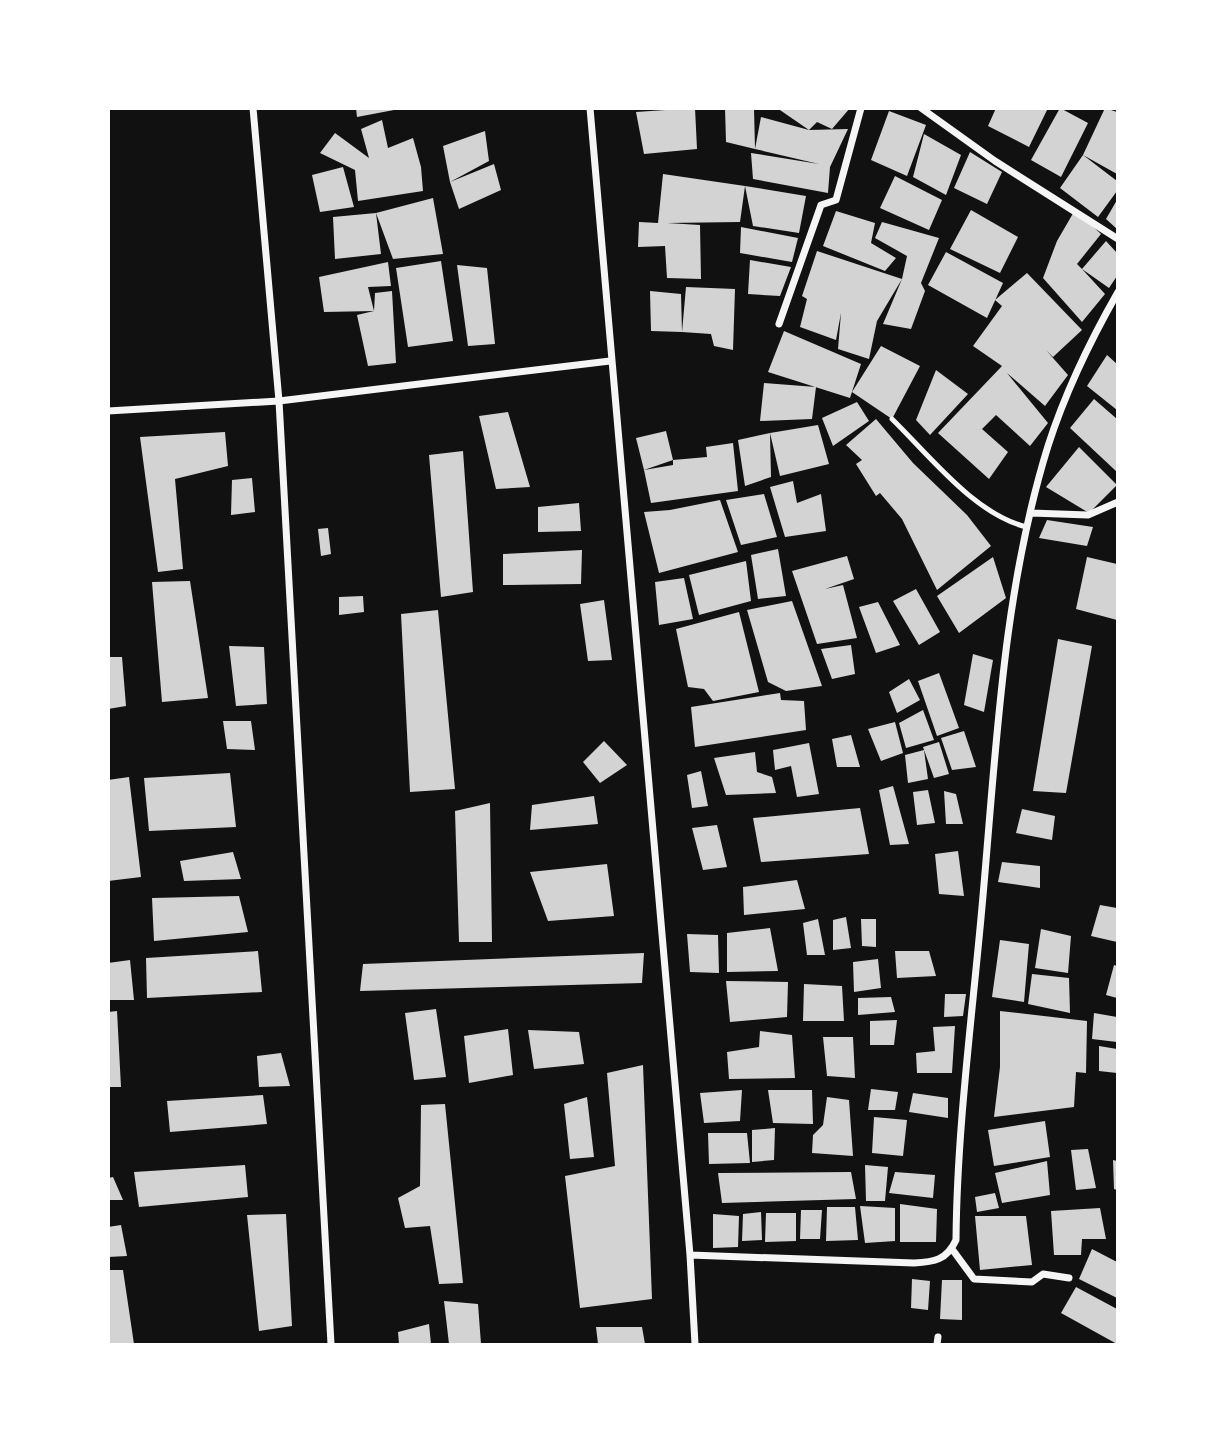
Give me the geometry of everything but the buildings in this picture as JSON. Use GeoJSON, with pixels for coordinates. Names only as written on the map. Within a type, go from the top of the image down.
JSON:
{"type":"FeatureCollection","features":[{"type":"Feature","properties":{"kind":"street"},"geometry":{"type":"LineString","coordinates":[[253,108],[279,401],[331,1345]]}},
{"type":"Feature","properties":{"kind":"street"},"geometry":{"type":"LineString","coordinates":[[590,108],[690,1255],[695,1345]]}},
{"type":"Feature","properties":{"kind":"street"},"geometry":{"type":"LineString","coordinates":[[779,324],[821,205],[835,200],[861,108]]}},
{"type":"Feature","properties":{"kind":"street"},"geometry":{"type":"LineString","coordinates":[[921,108],[995,161],[1118,239]]}},
{"type":"Feature","properties":{"kind":"street"},"geometry":{"type":"LineString","coordinates":[[690,1255],[914,1263],[933,1262],[945,1257],[952,1249],[956,1240],[967,1067],[1002,687],[1027,527],[1048,446],[1072,383],[1118,292]]}},
{"type":"Feature","properties":{"kind":"street"},"geometry":{"type":"LineString","coordinates":[[108,411],[279,401],[610,361]]}},
{"type":"Feature","properties":{"kind":"street"},"geometry":{"type":"LineString","coordinates":[[1031,513],[1087,515],[1118,502]]}},
{"type":"Feature","properties":{"kind":"street"},"geometry":{"type":"LineString","coordinates":[[952,1249],[974,1279],[1032,1282],[1043,1274],[1069,1278]]}},
{"type":"Feature","properties":{"kind":"lane"},"geometry":{"type":"LineString","coordinates":[[892,419],[978,504],[1007,523],[1027,527]]}}]}
